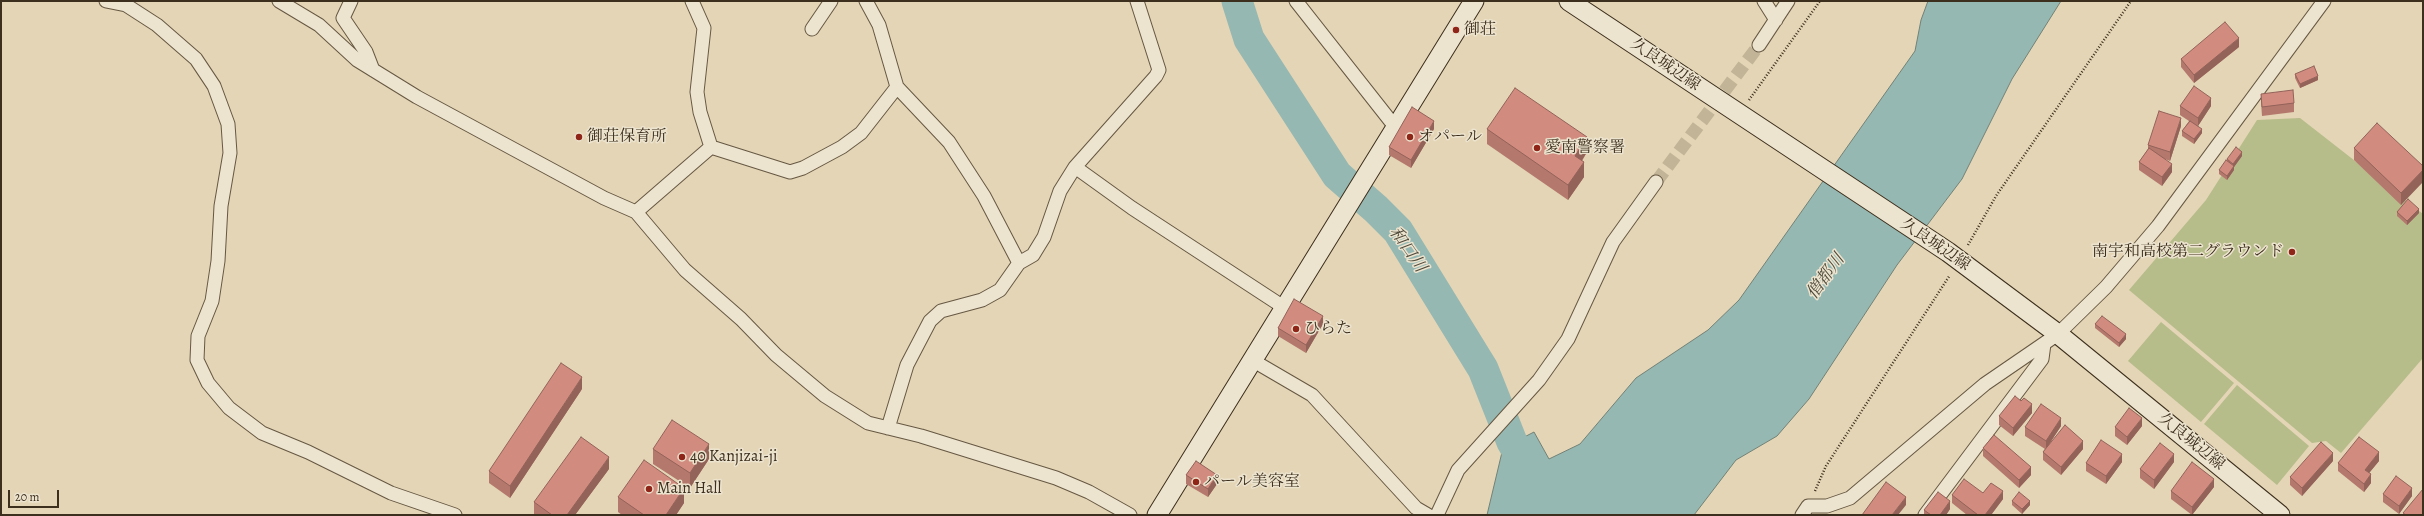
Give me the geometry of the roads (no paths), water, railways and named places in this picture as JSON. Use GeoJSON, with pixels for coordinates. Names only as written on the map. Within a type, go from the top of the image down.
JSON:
{"type":"FeatureCollection","features":[{"type":"Feature","properties":{"kind":"main road"},"geometry":{"type":"LineString","coordinates":[[1157,515],[1474,1]]}},
{"type":"Feature","properties":{"kind":"main road","name":"久良城辺線"},"geometry":{"type":"LineString","coordinates":[[1569,1],[1948,252],[2051,339],[2280,515]]}},
{"type":"Feature","properties":{"kind":"street"},"geometry":{"type":"LineString","coordinates":[[106,1],[126,5],[157,25],[196,59],[214,86],[228,124],[230,153],[221,206],[218,261],[212,301],[198,336],[197,360],[208,383],[228,408],[262,433],[308,452],[391,493],[455,515]]}},
{"type":"Feature","properties":{"kind":"street"},"geometry":{"type":"LineString","coordinates":[[279,1],[319,25],[357,60],[417,97],[604,198],[636,212],[685,270],[741,319],[776,356],[825,396],[868,423],[1056,478],[1089,492],[1130,515]]}},
{"type":"Feature","properties":{"kind":"street"},"geometry":{"type":"LineString","coordinates":[[351,1],[343,18],[366,52],[373,70]]}},
{"type":"Feature","properties":{"kind":"street"},"geometry":{"type":"LineString","coordinates":[[692,1],[704,28],[697,92],[700,112],[711,147]]}},
{"type":"Feature","properties":{"kind":"street"},"geometry":{"type":"LineString","coordinates":[[812,29],[831,1]]}},
{"type":"Feature","properties":{"kind":"street"},"geometry":{"type":"LineString","coordinates":[[866,1],[879,25],[897,87],[949,142],[984,196],[1019,263]]}},
{"type":"Feature","properties":{"kind":"street"},"geometry":{"type":"LineString","coordinates":[[888,428],[907,365],[930,320],[942,311],[982,300],[1000,290],[1019,263],[1033,255],[1044,237],[1060,191],[1074,167],[1142,94],[1159,70],[1137,1]]}},
{"type":"Feature","properties":{"kind":"street"},"geometry":{"type":"LineString","coordinates":[[1296,1],[1396,128]]}},
{"type":"Feature","properties":{"kind":"street"},"geometry":{"type":"LineString","coordinates":[[1764,1],[1776,20]]}},
{"type":"Feature","properties":{"kind":"street"},"geometry":{"type":"LineString","coordinates":[[1759,44],[1788,1]]}},
{"type":"Feature","properties":{"kind":"street"},"geometry":{"type":"LineString","coordinates":[[1802,515],[1808,506],[1827,506],[1850,498],[1985,384],[2051,339],[2106,287],[2158,226],[2324,1]]}},
{"type":"Feature","properties":{"kind":"street"},"geometry":{"type":"LineString","coordinates":[[711,147],[790,172],[803,168],[842,147],[861,133],[897,87]]}},
{"type":"Feature","properties":{"kind":"street"},"geometry":{"type":"LineString","coordinates":[[636,212],[711,147]]}},
{"type":"Feature","properties":{"kind":"street"},"geometry":{"type":"LineString","coordinates":[[1074,167],[1132,208],[1285,308]]}},
{"type":"Feature","properties":{"kind":"street"},"geometry":{"type":"LineString","coordinates":[[1437,515],[1458,470],[1516,403],[1539,380],[1568,339],[1613,242],[1656,182]]}},
{"type":"Feature","properties":{"kind":"street"},"geometry":{"type":"LineString","coordinates":[[1924,515],[2042,360],[2051,339]]}},
{"type":"Feature","properties":{"kind":"street"},"geometry":{"type":"LineString","coordinates":[[1252,360],[1312,395],[1416,508],[1428,515]]}},
{"type":"Feature","properties":{"kind":"water","name":"僧都川"},"geometry":{"type":"Polygon","coordinates":[[[1928,1],[2061,1],[2012,79],[1962,179],[1897,265],[1809,399],[1777,436],[1736,460],[1694,515],[1487,515],[1503,448],[1534,432],[1549,459],[1580,444],[1636,378],[1708,330],[1739,300],[1915,51],[1921,20],[1928,1]]]}},
{"type":"Feature","properties":{"kind":"waterway","name":"和口川"},"geometry":{"type":"LineString","coordinates":[[1237,1],[1249,39],[1337,175],[1376,209],[1398,231],[1483,369],[1512,442],[1555,515]]}},
{"type":"Feature","properties":{"kind":"tunnel"},"geometry":{"type":"LineString","coordinates":[[1656,182],[1759,45]]}},
{"type":"Feature","properties":{"kind":"place","name":"御荘"},"geometry":{"type":"Point","coordinates":[1456,30]}},
{"type":"Feature","properties":{"kind":"place","name":"御荘保育所"},"geometry":{"type":"Point","coordinates":[579,137]}},
{"type":"Feature","properties":{"kind":"place","name":"オパール"},"geometry":{"type":"Point","coordinates":[1410,137]}},
{"type":"Feature","properties":{"kind":"place","name":"愛南警察署"},"geometry":{"type":"Point","coordinates":[1537,148]}},
{"type":"Feature","properties":{"kind":"place","name":"南宇和高校第二グラウンド"},"geometry":{"type":"Point","coordinates":[2292,252]}},
{"type":"Feature","properties":{"kind":"place","name":"ひらた"},"geometry":{"type":"Point","coordinates":[1296,329]}},
{"type":"Feature","properties":{"kind":"place","name":"40 Kanjizai-ji"},"geometry":{"type":"Point","coordinates":[682,457]}},
{"type":"Feature","properties":{"kind":"place","name":"パール美容室"},"geometry":{"type":"Point","coordinates":[1196,482]}},
{"type":"Feature","properties":{"kind":"place","name":"Main Hall"},"geometry":{"type":"Point","coordinates":[649,489]}}]}
